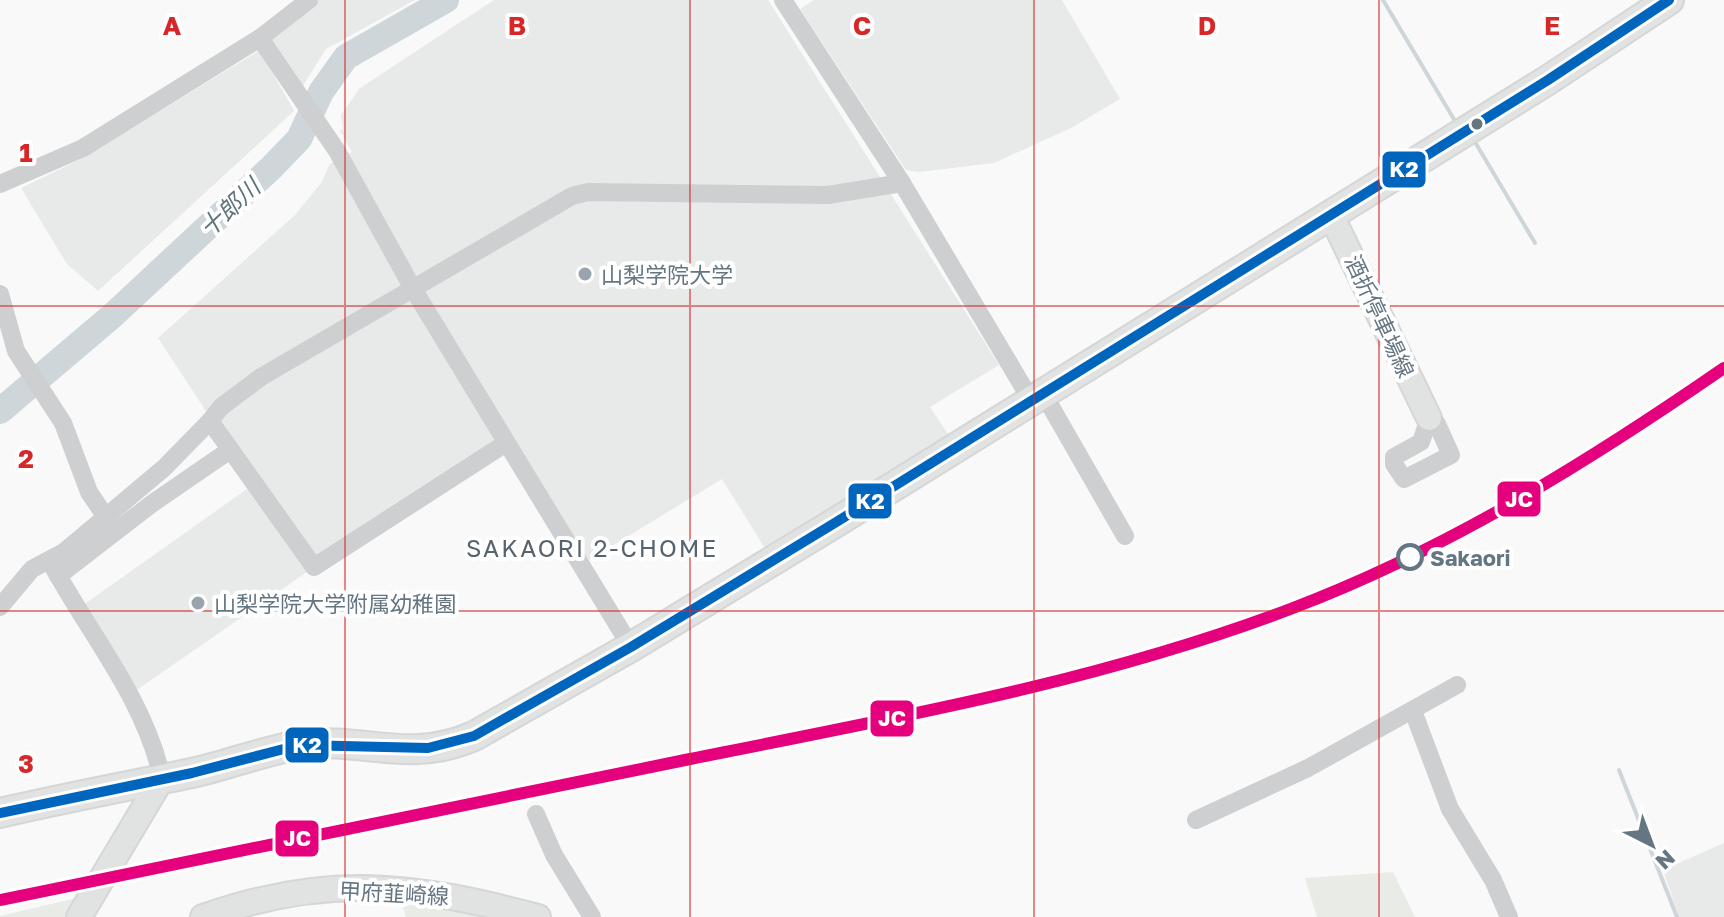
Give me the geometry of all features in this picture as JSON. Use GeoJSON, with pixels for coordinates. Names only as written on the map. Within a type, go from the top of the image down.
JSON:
{"type":"FeatureCollection","features":[{"type":"Feature","properties":{"kind":"highway"},"geometry":{"type":"LineString","coordinates":[[0,813],[296,746],[345,744],[414,752],[455,744],[631,647],[1331,215],[1573,64],[1669,0]]}},
{"type":"Feature","properties":{"kind":"main road","name":"酒折停車場線"},"geometry":{"type":"LineString","coordinates":[[1331,215],[1429,418]]}},
{"type":"Feature","properties":{"kind":"main road"},"geometry":{"type":"LineString","coordinates":[[79,917],[162,778]]}},
{"type":"Feature","properties":{"kind":"main road","name":"甲府韮崎線"},"geometry":{"type":"LineString","coordinates":[[203,917],[271,897],[354,887],[454,895],[538,917]]}},
{"type":"Feature","properties":{"kind":"street"},"geometry":{"type":"LineString","coordinates":[[0,184],[83,148],[260,38],[309,0]]}},
{"type":"Feature","properties":{"kind":"street"},"geometry":{"type":"LineString","coordinates":[[789,2],[1125,536]]}},
{"type":"Feature","properties":{"kind":"street"},"geometry":{"type":"LineString","coordinates":[[260,38],[337,151],[412,287],[631,647]]}},
{"type":"Feature","properties":{"kind":"street"},"geometry":{"type":"LineString","coordinates":[[54,569],[105,516],[164,468],[221,407],[261,377],[572,196],[588,192],[828,195],[902,183]]}},
{"type":"Feature","properties":{"kind":"street"},"geometry":{"type":"LineString","coordinates":[[0,294],[16,351],[63,423],[89,492],[105,516]]}},
{"type":"Feature","properties":{"kind":"street"},"geometry":{"type":"LineString","coordinates":[[210,421],[314,567],[506,443]]}},
{"type":"Feature","properties":{"kind":"street"},"geometry":{"type":"LineString","coordinates":[[0,607],[32,569],[54,569],[230,450]]}},
{"type":"Feature","properties":{"kind":"street"},"geometry":{"type":"LineString","coordinates":[[54,569],[131,694],[153,739],[162,778]]}},
{"type":"Feature","properties":{"kind":"street"},"geometry":{"type":"LineString","coordinates":[[1196,820],[1308,768],[1457,685]]}},
{"type":"Feature","properties":{"kind":"street"},"geometry":{"type":"LineString","coordinates":[[1413,711],[1450,809],[1493,880],[1509,917]]}},
{"type":"Feature","properties":{"kind":"street"},"geometry":{"type":"LineString","coordinates":[[536,814],[554,855],[592,917]]}},
{"type":"Feature","properties":{"kind":"shaded area"},"geometry":{"type":"Polygon","coordinates":[[[318,0],[415,0],[326,49],[301,89],[268,39],[318,0]]]}},
{"type":"Feature","properties":{"kind":"shaded area","name":"山梨学院大学"},"geometry":{"type":"Polygon","coordinates":[[[494,0],[768,0],[999,365],[930,407],[950,437],[769,555],[722,479],[589,560],[506,443],[314,567],[131,694],[79,608],[254,484],[158,338],[295,215],[321,183],[330,164],[352,152],[340,131],[343,129],[341,115],[360,88],[494,0]]]}},
{"type":"Feature","properties":{"kind":"shaded area"},"geometry":{"type":"Polygon","coordinates":[[[814,0],[1062,0],[1120,99],[1073,127],[994,163],[919,172],[906,170],[800,9],[814,0]]]}},
{"type":"Feature","properties":{"kind":"shaded area"},"geometry":{"type":"Polygon","coordinates":[[[260,50],[294,111],[98,291],[67,264],[21,188],[79,160],[260,50]]]}},
{"type":"Feature","properties":{"kind":"shaded area"},"geometry":{"type":"Polygon","coordinates":[[[1724,843],[1724,917],[1679,917],[1663,870],[1724,843]]]}},
{"type":"Feature","properties":{"kind":"shaded area"},"geometry":{"type":"Polygon","coordinates":[[[1393,872],[1415,917],[1317,917],[1305,878],[1393,872]]]}},
{"type":"Feature","properties":{"kind":"shaded area"},"geometry":{"type":"Polygon","coordinates":[[[81,897],[70,917],[0,917],[0,916],[81,897]]]}},
{"type":"Feature","properties":{"kind":"shaded area"},"geometry":{"type":"Polygon","coordinates":[[[400,898],[483,917],[406,917],[400,898]]]}},
{"type":"Feature","properties":{"kind":"waterway","name":"十郎川"},"geometry":{"type":"LineString","coordinates":[[0,411],[112,316],[271,168],[299,139],[321,92],[346,57],[446,0]]}},
{"type":"Feature","properties":{"kind":"waterway"},"geometry":{"type":"LineString","coordinates":[[1383,0],[1455,121]]}},
{"type":"Feature","properties":{"kind":"waterway"},"geometry":{"type":"LineString","coordinates":[[1475,142],[1535,243]]}},
{"type":"Feature","properties":{"kind":"waterway"},"geometry":{"type":"LineString","coordinates":[[1619,770],[1677,917]]}},
{"type":"Feature","properties":{"kind":"transit line","name":"K2"},"geometry":{"type":"LineString","coordinates":[[0,813],[192,773],[299,745],[428,748],[474,736],[631,647],[838,521],[1548,80],[1669,0]]}},
{"type":"Feature","properties":{"kind":"transit line","name":"JC"},"geometry":{"type":"LineString","coordinates":[[0,900],[919,713],[1146,657],[1293,608],[1407,559],[1569,470],[1724,368]]}},
{"type":"Feature","properties":{"kind":"place","name":"山梨学院大学"},"geometry":{"type":"Point","coordinates":[585,274]}},
{"type":"Feature","properties":{"kind":"place","name":"Sakaori"},"geometry":{"type":"Point","coordinates":[1410,557]}},
{"type":"Feature","properties":{"kind":"place","name":"山梨学院大学附属幼稚園"},"geometry":{"type":"Point","coordinates":[198,603]}},
{"type":"Feature","properties":{"kind":"district","name":"SAKAORI 2-CHOME"},"geometry":{"type":"Point","coordinates":[592,547]}}]}
